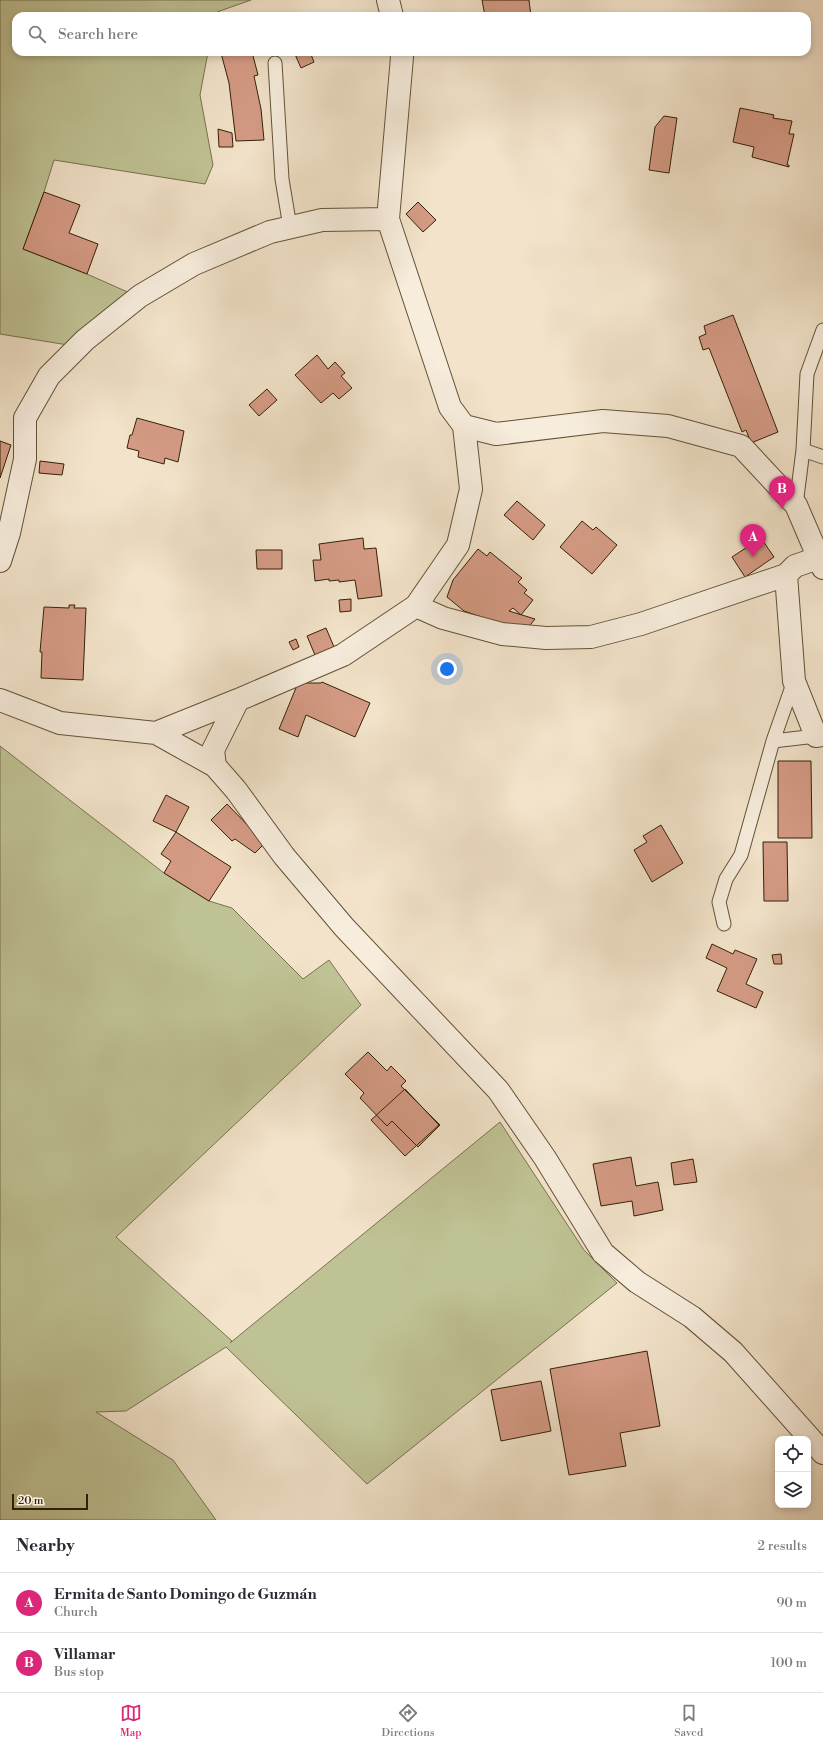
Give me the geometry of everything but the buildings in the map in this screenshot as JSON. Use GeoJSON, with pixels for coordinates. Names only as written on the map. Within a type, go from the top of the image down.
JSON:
{"type":"FeatureCollection","features":[{"type":"Feature","properties":{"kind":"street"},"geometry":{"type":"LineString","coordinates":[[388,0],[391,12]]}},
{"type":"Feature","properties":{"kind":"street"},"geometry":{"type":"LineString","coordinates":[[156,733],[238,700],[342,655],[416,606],[458,545],[471,490],[464,426],[450,407],[388,219],[402,56]]}},
{"type":"Feature","properties":{"kind":"street"},"geometry":{"type":"LineString","coordinates":[[0,561],[9,533],[25,459],[25,418],[49,376],[85,340],[140,296],[194,264],[270,232],[322,220],[388,219]]}},
{"type":"Feature","properties":{"kind":"street"},"geometry":{"type":"LineString","coordinates":[[416,606],[443,618],[502,634],[546,638],[591,637],[642,624],[786,575],[795,566],[820,563],[796,505],[741,446],[668,426],[603,421],[496,434],[464,426]]}},
{"type":"Feature","properties":{"kind":"street"},"geometry":{"type":"LineString","coordinates":[[786,575],[794,681],[819,735]]}},
{"type":"Feature","properties":{"kind":"street"},"geometry":{"type":"LineString","coordinates":[[0,700],[60,723],[156,733],[215,766],[236,790],[284,856],[344,927],[498,1090],[545,1158],[603,1253],[637,1282],[692,1317],[733,1352],[823,1454]]}},
{"type":"Feature","properties":{"kind":"street"},"geometry":{"type":"LineString","coordinates":[[215,766],[213,750],[238,700]]}},
{"type":"Feature","properties":{"kind":"lane"},"geometry":{"type":"LineString","coordinates":[[275,63],[282,178],[290,227]]}},
{"type":"Feature","properties":{"kind":"lane"},"geometry":{"type":"LineString","coordinates":[[796,505],[803,450],[806,374],[823,330]]}},
{"type":"Feature","properties":{"kind":"lane"},"geometry":{"type":"LineString","coordinates":[[803,450],[823,457]]}},
{"type":"Feature","properties":{"kind":"lane"},"geometry":{"type":"LineString","coordinates":[[724,924],[718,902],[726,879],[741,855],[773,742],[794,681]]}},
{"type":"Feature","properties":{"kind":"lane"},"geometry":{"type":"LineString","coordinates":[[773,742],[819,735]]}},
{"type":"Feature","properties":{"kind":"green space"},"geometry":{"type":"Polygon","coordinates":[[[0,0],[251,0],[217,12],[12,12],[12,56],[207,56],[200,95],[213,165],[205,184],[54,160],[23,249],[87,274],[132,294],[68,345],[0,334],[0,0]]]}},
{"type":"Feature","properties":{"kind":"green space"},"geometry":{"type":"Polygon","coordinates":[[[0,746],[164,873],[209,901],[232,908],[303,979],[329,960],[361,1005],[116,1237],[232,1341],[230,1343],[500,1122],[584,1250],[617,1283],[367,1484],[226,1347],[126,1411],[96,1412],[173,1460],[216,1520],[0,1520],[0,746]]]}},
{"type":"Feature","properties":{"kind":"place","name":"Villamar"},"geometry":{"type":"Point","coordinates":[782,509]}},
{"type":"Feature","properties":{"kind":"place","name":"Ermita de Santo Domingo de Guzmán"},"geometry":{"type":"Point","coordinates":[753,557]}}]}
